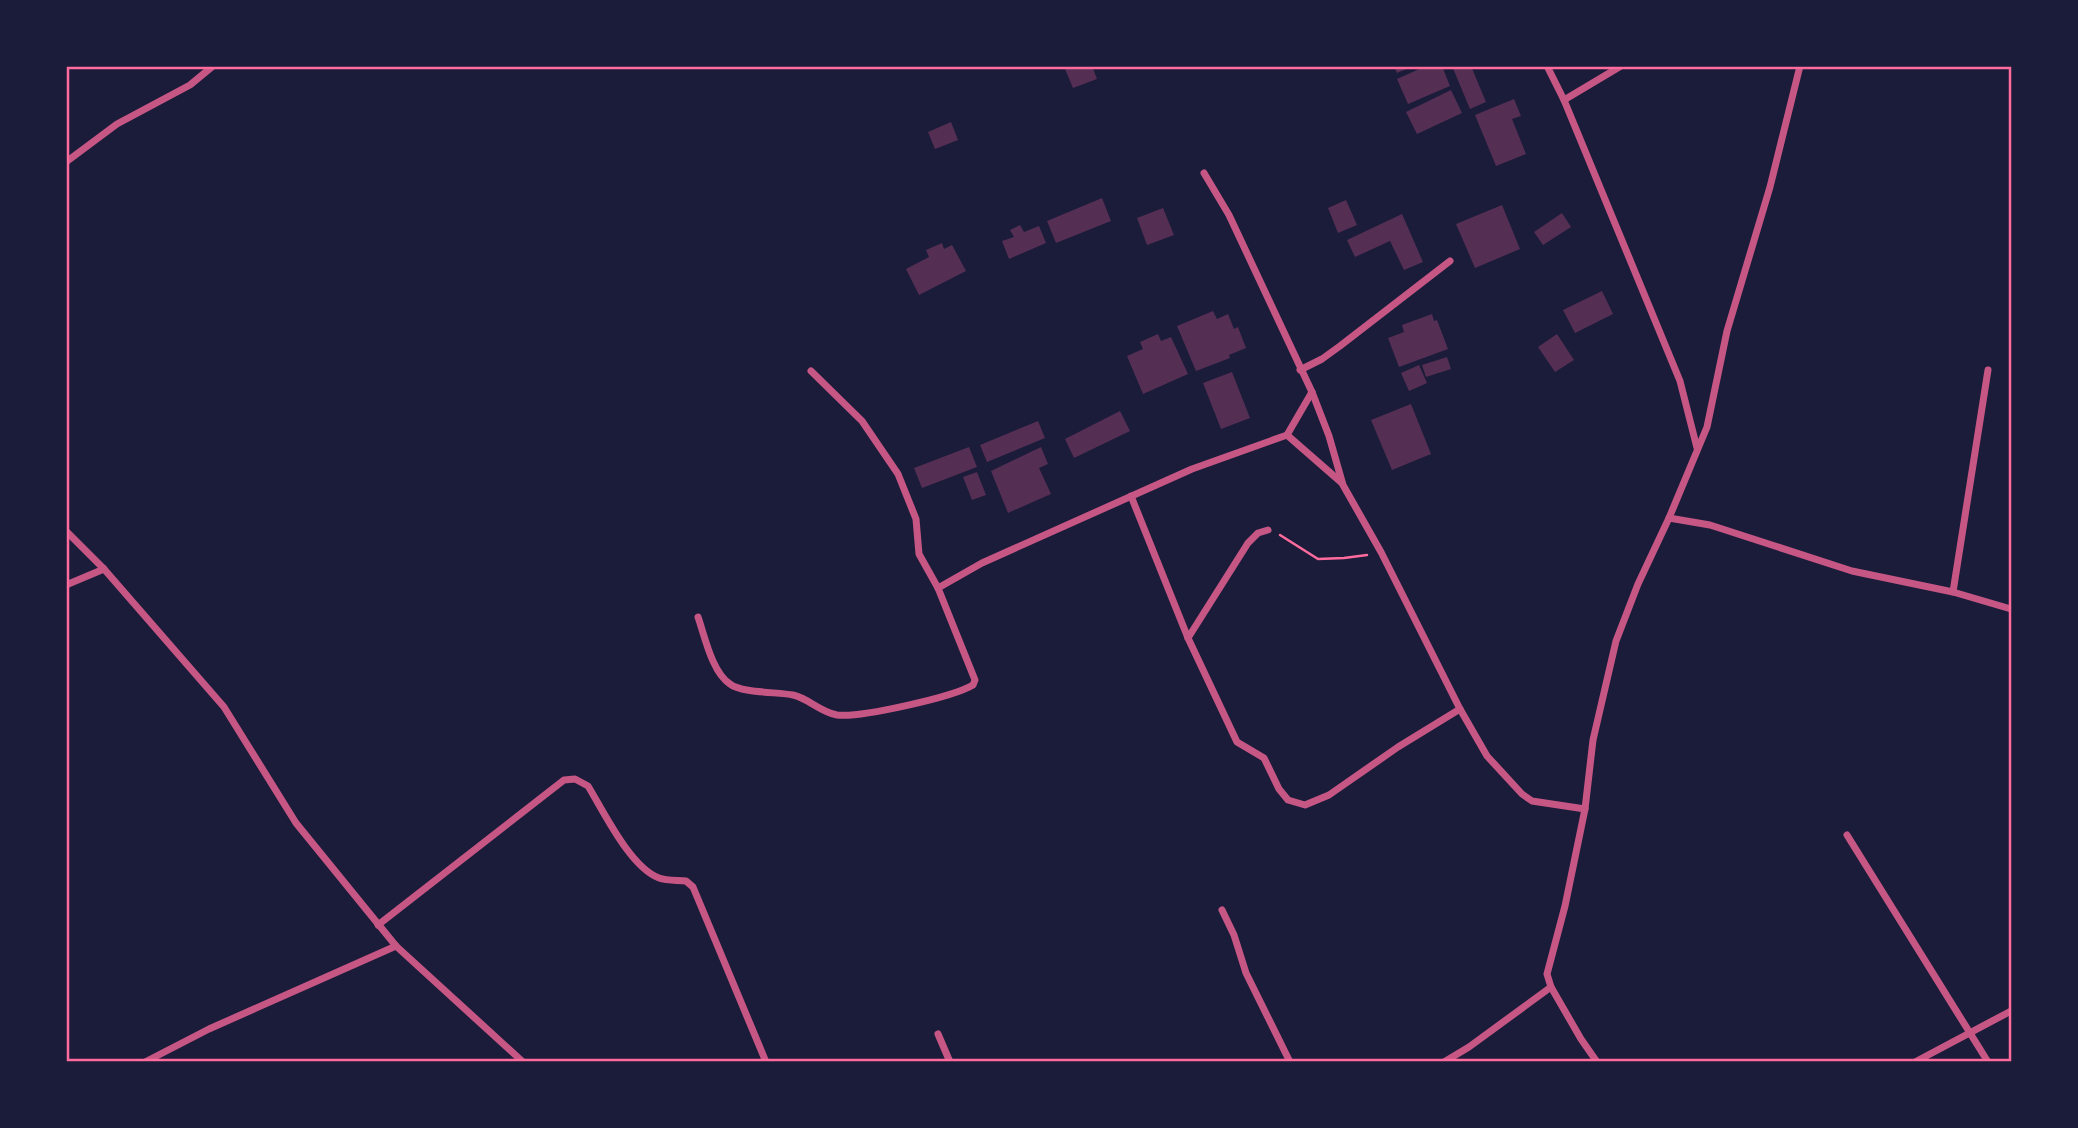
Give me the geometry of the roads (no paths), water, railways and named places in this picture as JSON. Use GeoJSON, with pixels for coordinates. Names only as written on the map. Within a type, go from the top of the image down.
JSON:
{"type":"FeatureCollection","features":[{"type":"Feature","properties":{"kind":"street"},"geometry":{"type":"LineString","coordinates":[[66,162],[117,124],[190,85],[213,66]]}},
{"type":"Feature","properties":{"kind":"street"},"geometry":{"type":"LineString","coordinates":[[1547,66],[1564,100],[1680,381],[1697,449]]}},
{"type":"Feature","properties":{"kind":"street"},"geometry":{"type":"LineString","coordinates":[[1564,100],[1620,66]]}},
{"type":"Feature","properties":{"kind":"street"},"geometry":{"type":"LineString","coordinates":[[1597,1062],[1547,979],[1585,809],[1593,740],[1616,641],[1637,584],[1669,518],[1707,426],[1727,331],[1770,187],[1800,66]]}},
{"type":"Feature","properties":{"kind":"street"},"geometry":{"type":"LineString","coordinates":[[1204,173],[1229,215],[1312,392],[1329,436],[1343,485],[1381,552],[1460,709],[1487,756],[1522,794],[1532,801],[1585,809]]}},
{"type":"Feature","properties":{"kind":"street"},"geometry":{"type":"LineString","coordinates":[[1300,370],[1340,346],[1450,261]]}},
{"type":"Feature","properties":{"kind":"street"},"geometry":{"type":"LineString","coordinates":[[1952,592],[1988,370]]}},
{"type":"Feature","properties":{"kind":"street"},"geometry":{"type":"LineString","coordinates":[[698,617],[718,672],[731,686],[795,695],[838,715],[937,699],[973,685],[975,680],[938,588],[919,554],[916,519],[898,474],[862,421],[811,371]]}},
{"type":"Feature","properties":{"kind":"street"},"geometry":{"type":"LineString","coordinates":[[938,588],[982,563],[1192,469],[1287,435],[1312,392]]}},
{"type":"Feature","properties":{"kind":"street"},"geometry":{"type":"LineString","coordinates":[[1287,435],[1343,485]]}},
{"type":"Feature","properties":{"kind":"street"},"geometry":{"type":"LineString","coordinates":[[1131,496],[1188,638],[1237,742],[1264,758],[1279,789],[1288,800],[1305,805],[1329,795],[1398,747],[1460,709]]}},
{"type":"Feature","properties":{"kind":"street"},"geometry":{"type":"LineString","coordinates":[[1669,518],[1710,525],[1852,571],[1952,592],[2011,609]]}},
{"type":"Feature","properties":{"kind":"street"},"geometry":{"type":"LineString","coordinates":[[1188,638],[1248,543],[1258,533],[1268,530]]}},
{"type":"Feature","properties":{"kind":"street"},"geometry":{"type":"LineString","coordinates":[[66,531],[104,569],[224,707],[296,823],[396,946],[523,1062]]}},
{"type":"Feature","properties":{"kind":"street"},"geometry":{"type":"LineString","coordinates":[[66,585],[104,569]]}},
{"type":"Feature","properties":{"kind":"street"},"geometry":{"type":"LineString","coordinates":[[379,925],[565,780],[575,779],[588,786],[635,862],[661,879],[686,881],[693,887],[766,1062]]}},
{"type":"Feature","properties":{"kind":"street"},"geometry":{"type":"LineString","coordinates":[[1847,835],[1988,1062]]}},
{"type":"Feature","properties":{"kind":"street"},"geometry":{"type":"LineString","coordinates":[[1222,910],[1234,935],[1245,973],[1290,1062]]}},
{"type":"Feature","properties":{"kind":"street"},"geometry":{"type":"LineString","coordinates":[[145,1062],[209,1029],[396,946]]}},
{"type":"Feature","properties":{"kind":"street"},"geometry":{"type":"LineString","coordinates":[[1444,1062],[1551,988]]}},
{"type":"Feature","properties":{"kind":"street"},"geometry":{"type":"LineString","coordinates":[[1915,1062],[2011,1011]]}},
{"type":"Feature","properties":{"kind":"street"},"geometry":{"type":"LineString","coordinates":[[938,1034],[950,1062]]}}]}
